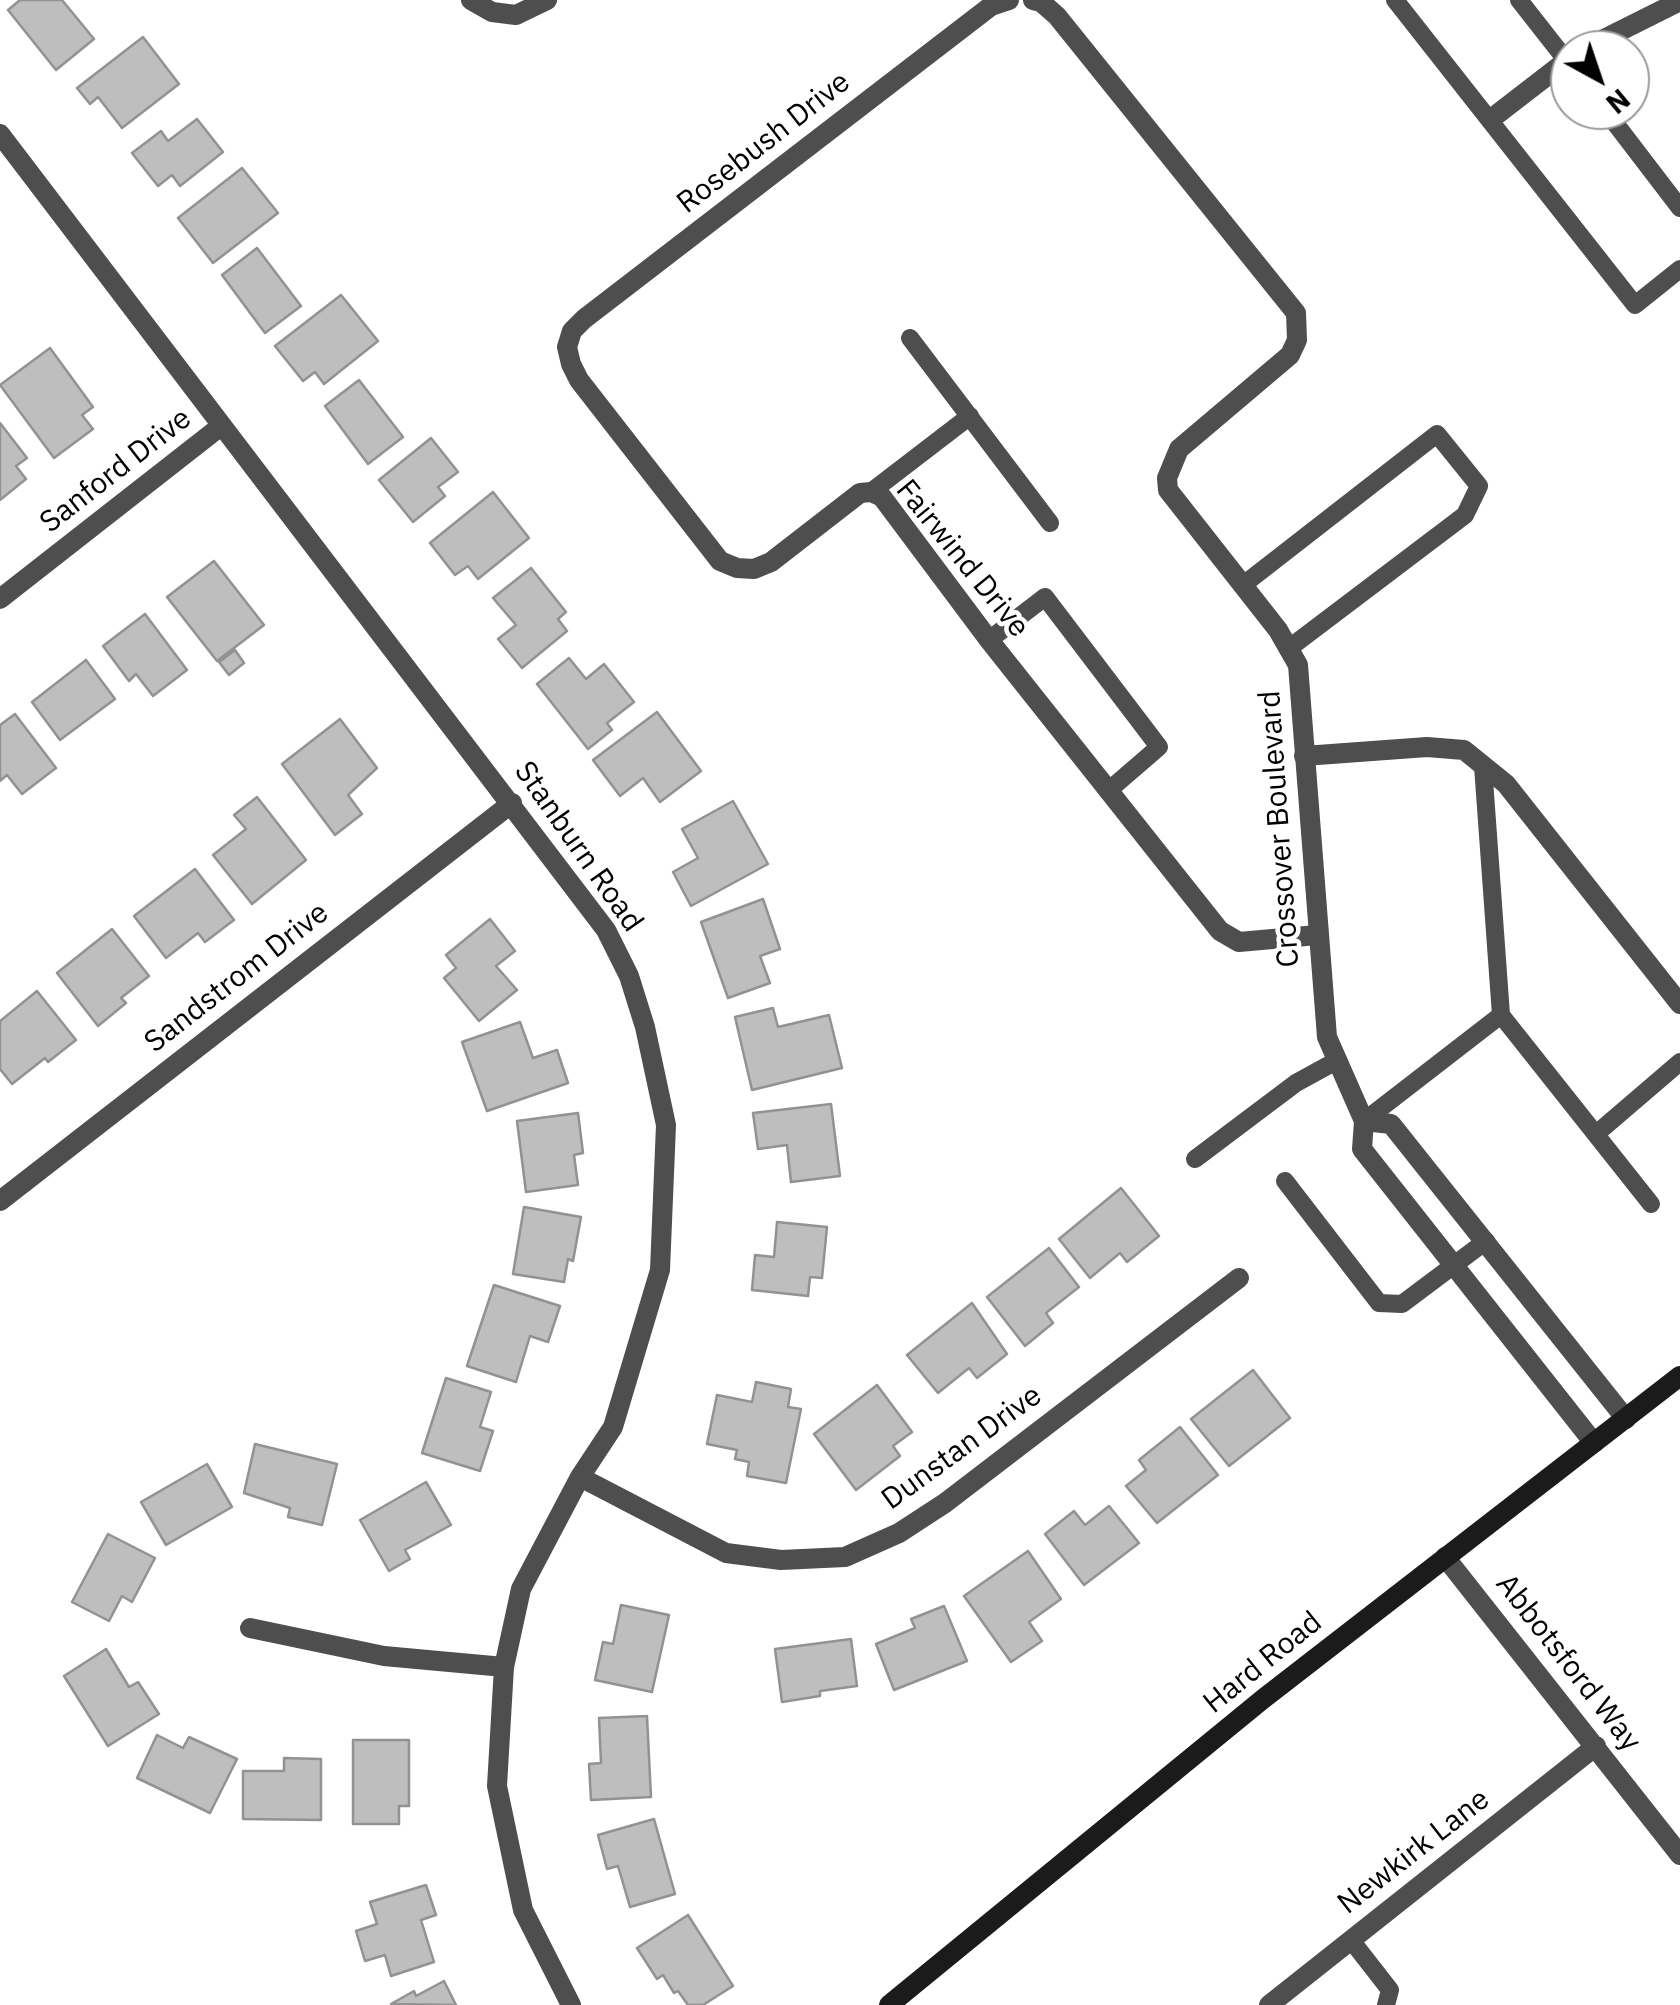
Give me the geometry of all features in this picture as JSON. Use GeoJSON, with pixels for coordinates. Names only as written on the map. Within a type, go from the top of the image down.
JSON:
{"type":"FeatureCollection","features":[{"type":"Feature","properties":{"kind":"main road","name":"Hard Road"},"geometry":{"type":"LineString","coordinates":[[890,2005],[1264,1699],[1680,1376]]}},
{"type":"Feature","properties":{"kind":"street"},"geometry":{"type":"LineString","coordinates":[[471,0],[492,12],[516,14],[547,0]]}},
{"type":"Feature","properties":{"kind":"street","name":"Rosebush Drive"},"geometry":{"type":"LineString","coordinates":[[568,346],[572,332],[584,319],[991,6],[1009,0]]}},
{"type":"Feature","properties":{"kind":"street","name":"Crossover Boulevard"},"geometry":{"type":"LineString","coordinates":[[1034,0],[1057,16],[1296,314],[1297,340],[1290,356],[1179,449],[1168,478],[1168,490],[1278,630],[1298,665],[1316,935],[1327,1037],[1364,1121],[1362,1149],[1594,1443]]}},
{"type":"Feature","properties":{"kind":"street"},"geometry":{"type":"LineString","coordinates":[[1626,30],[1680,2]]}},
{"type":"Feature","properties":{"kind":"street"},"geometry":{"type":"LineString","coordinates":[[1491,119],[1550,75]]}},
{"type":"Feature","properties":{"kind":"street","name":"Stanburn Road"},"geometry":{"type":"LineString","coordinates":[[0,134],[606,930],[629,976],[645,1028],[666,1125],[660,1270],[613,1426],[580,1477],[521,1589],[504,1667],[497,1786],[523,1910],[571,2005]]}},
{"type":"Feature","properties":{"kind":"street","name":"Fairwind Drive"},"geometry":{"type":"LineString","coordinates":[[568,346],[579,380],[720,561],[754,569],[771,562],[860,494],[871,492],[882,497],[989,640],[1220,930],[1239,942],[1316,935]]}},
{"type":"Feature","properties":{"kind":"street","name":"Sanford Drive"},"geometry":{"type":"LineString","coordinates":[[0,600],[222,426]]}},
{"type":"Feature","properties":{"kind":"street"},"geometry":{"type":"LineString","coordinates":[[1304,756],[1426,747],[1464,750],[1506,784],[1680,1004]]}},
{"type":"Feature","properties":{"kind":"street","name":"Sandstrom Drive"},"geometry":{"type":"LineString","coordinates":[[0,1201],[512,803]]}},
{"type":"Feature","properties":{"kind":"street"},"geometry":{"type":"LineString","coordinates":[[1364,1121],[1391,1124],[1626,1419]]}},
{"type":"Feature","properties":{"kind":"street","name":"Dunstan Drive"},"geometry":{"type":"LineString","coordinates":[[580,1477],[726,1554],[781,1560],[845,1557],[898,1533],[945,1503],[1240,1278]]}},
{"type":"Feature","properties":{"kind":"street","name":"Abbotsford Way"},"geometry":{"type":"LineString","coordinates":[[1445,1557],[1680,1855]]}},
{"type":"Feature","properties":{"kind":"street"},"geometry":{"type":"LineString","coordinates":[[250,1628],[384,1656],[504,1667]]}},
{"type":"Feature","properties":{"kind":"street","name":"Newkirk Lane"},"geometry":{"type":"LineString","coordinates":[[1269,2005],[1596,1746]]}},
{"type":"Feature","properties":{"kind":"lane"},"geometry":{"type":"LineString","coordinates":[[1394,0],[1635,304],[1680,269]]}},
{"type":"Feature","properties":{"kind":"lane"},"geometry":{"type":"LineString","coordinates":[[1519,0],[1550,34]]}},
{"type":"Feature","properties":{"kind":"lane"},"geometry":{"type":"LineString","coordinates":[[1620,130],[1680,208]]}},
{"type":"Feature","properties":{"kind":"lane"},"geometry":{"type":"LineString","coordinates":[[910,338],[1050,522]]}},
{"type":"Feature","properties":{"kind":"lane"},"geometry":{"type":"LineString","coordinates":[[871,492],[970,416]]}},
{"type":"Feature","properties":{"kind":"lane"},"geometry":{"type":"LineString","coordinates":[[1242,585],[1437,434],[1479,486],[1465,515],[1288,648]]}},
{"type":"Feature","properties":{"kind":"lane"},"geometry":{"type":"LineString","coordinates":[[989,640],[1046,597],[1159,747],[1108,791]]}},
{"type":"Feature","properties":{"kind":"lane"},"geometry":{"type":"LineString","coordinates":[[1484,766],[1501,1016],[1651,1204]]}},
{"type":"Feature","properties":{"kind":"lane"},"geometry":{"type":"LineString","coordinates":[[1364,1121],[1501,1016]]}},
{"type":"Feature","properties":{"kind":"lane"},"geometry":{"type":"LineString","coordinates":[[1195,1159],[1296,1083],[1338,1060]]}},
{"type":"Feature","properties":{"kind":"lane"},"geometry":{"type":"LineString","coordinates":[[1596,1134],[1680,1062]]}},
{"type":"Feature","properties":{"kind":"lane"},"geometry":{"type":"LineString","coordinates":[[1285,1181],[1379,1303],[1402,1304],[1486,1240]]}},
{"type":"Feature","properties":{"kind":"lane"},"geometry":{"type":"LineString","coordinates":[[1351,1940],[1390,1990],[1386,2005]]}},
{"type":"Feature","properties":{"kind":"building"},"geometry":{"type":"Polygon","coordinates":[[[20,0],[62,0],[94,39],[56,70],[8,10],[20,0]]]}},
{"type":"Feature","properties":{"kind":"building"},"geometry":{"type":"Polygon","coordinates":[[[143,37],[179,84],[122,128],[98,97],[90,104],[77,88],[143,37]]]}},
{"type":"Feature","properties":{"kind":"building"},"geometry":{"type":"Polygon","coordinates":[[[197,119],[223,152],[180,186],[172,175],[158,186],[132,153],[161,131],[168,141],[197,119]]]}},
{"type":"Feature","properties":{"kind":"building"},"geometry":{"type":"Polygon","coordinates":[[[242,168],[278,213],[213,263],[178,218],[242,168]]]}},
{"type":"Feature","properties":{"kind":"building"},"geometry":{"type":"Polygon","coordinates":[[[257,248],[301,306],[265,333],[222,275],[257,248]]]}},
{"type":"Feature","properties":{"kind":"building"},"geometry":{"type":"Polygon","coordinates":[[[341,295],[378,341],[324,384],[315,372],[303,381],[275,346],[341,295]]]}},
{"type":"Feature","properties":{"kind":"building"},"geometry":{"type":"Polygon","coordinates":[[[50,348],[93,407],[82,415],[93,429],[54,458],[0,385],[50,348]]]}},
{"type":"Feature","properties":{"kind":"building"},"geometry":{"type":"Polygon","coordinates":[[[359,380],[403,437],[368,464],[325,406],[359,380]]]}},
{"type":"Feature","properties":{"kind":"building"},"geometry":{"type":"Polygon","coordinates":[[[0,423],[27,458],[16,466],[26,479],[0,500],[0,423]]]}},
{"type":"Feature","properties":{"kind":"building"},"geometry":{"type":"Polygon","coordinates":[[[431,438],[458,472],[438,487],[445,496],[413,522],[379,480],[431,438]]]}},
{"type":"Feature","properties":{"kind":"building"},"geometry":{"type":"Polygon","coordinates":[[[493,492],[529,538],[478,579],[468,566],[455,575],[430,543],[493,492]]]}},
{"type":"Feature","properties":{"kind":"building"},"geometry":{"type":"Polygon","coordinates":[[[214,561],[264,625],[217,661],[167,597],[214,561]]]}},
{"type":"Feature","properties":{"kind":"building"},"geometry":{"type":"Polygon","coordinates":[[[531,568],[566,612],[558,619],[567,631],[522,668],[498,639],[516,625],[493,598],[531,568]]]}},
{"type":"Feature","properties":{"kind":"building"},"geometry":{"type":"Polygon","coordinates":[[[145,614],[187,670],[153,696],[136,674],[129,681],[103,646],[145,614]]]}},
{"type":"Feature","properties":{"kind":"building"},"geometry":{"type":"Polygon","coordinates":[[[235,650],[244,663],[229,675],[219,662],[235,650]]]}},
{"type":"Feature","properties":{"kind":"building"},"geometry":{"type":"Polygon","coordinates":[[[569,658],[586,679],[604,664],[634,702],[607,723],[612,730],[588,749],[537,684],[569,658]]]}},
{"type":"Feature","properties":{"kind":"building"},"geometry":{"type":"Polygon","coordinates":[[[86,660],[115,699],[60,740],[32,702],[86,660]]]}},
{"type":"Feature","properties":{"kind":"building"},"geometry":{"type":"Polygon","coordinates":[[[657,712],[701,771],[660,802],[643,778],[620,796],[593,760],[657,712]]]}},
{"type":"Feature","properties":{"kind":"building"},"geometry":{"type":"Polygon","coordinates":[[[15,714],[56,768],[22,794],[7,775],[0,781],[0,725],[15,714]]]}},
{"type":"Feature","properties":{"kind":"building"},"geometry":{"type":"Polygon","coordinates":[[[340,719],[377,768],[348,795],[362,814],[335,835],[282,764],[340,719]]]}},
{"type":"Feature","properties":{"kind":"building"},"geometry":{"type":"Polygon","coordinates":[[[257,797],[306,860],[252,904],[213,855],[246,829],[234,815],[257,797]]]}},
{"type":"Feature","properties":{"kind":"building"},"geometry":{"type":"Polygon","coordinates":[[[733,801],[768,864],[691,906],[673,872],[698,858],[682,829],[733,801]]]}},
{"type":"Feature","properties":{"kind":"building"},"geometry":{"type":"Polygon","coordinates":[[[195,869],[234,920],[205,942],[198,933],[166,958],[134,916],[195,869]]]}},
{"type":"Feature","properties":{"kind":"building"},"geometry":{"type":"Polygon","coordinates":[[[763,899],[780,949],[760,956],[770,983],[728,998],[701,922],[763,899]]]}},
{"type":"Feature","properties":{"kind":"building"},"geometry":{"type":"Polygon","coordinates":[[[490,919],[515,951],[496,966],[517,990],[479,1021],[444,978],[456,968],[446,955],[490,919]]]}},
{"type":"Feature","properties":{"kind":"building"},"geometry":{"type":"Polygon","coordinates":[[[112,929],[149,976],[121,998],[126,1003],[98,1026],[57,973],[112,929]]]}},
{"type":"Feature","properties":{"kind":"building"},"geometry":{"type":"Polygon","coordinates":[[[37,991],[76,1040],[12,1084],[0,1069],[0,1021],[37,991]]]}},
{"type":"Feature","properties":{"kind":"building"},"geometry":{"type":"Polygon","coordinates":[[[773,1008],[778,1027],[829,1015],[842,1068],[752,1090],[735,1017],[773,1008]]]}},
{"type":"Feature","properties":{"kind":"building"},"geometry":{"type":"Polygon","coordinates":[[[520,1022],[533,1058],[557,1050],[568,1083],[487,1111],[462,1042],[520,1022]]]}},
{"type":"Feature","properties":{"kind":"building"},"geometry":{"type":"Polygon","coordinates":[[[831,1104],[840,1176],[791,1182],[787,1145],[758,1149],[753,1113],[831,1104]]]}},
{"type":"Feature","properties":{"kind":"building"},"geometry":{"type":"Polygon","coordinates":[[[578,1113],[583,1153],[574,1155],[578,1185],[526,1192],[517,1121],[578,1113]]]}},
{"type":"Feature","properties":{"kind":"building"},"geometry":{"type":"Polygon","coordinates":[[[1121,1188],[1159,1236],[1127,1262],[1120,1253],[1090,1278],[1059,1239],[1121,1188]]]}},
{"type":"Feature","properties":{"kind":"building"},"geometry":{"type":"Polygon","coordinates":[[[524,1207],[581,1217],[573,1261],[568,1259],[564,1282],[513,1274],[524,1207]]]}},
{"type":"Feature","properties":{"kind":"building"},"geometry":{"type":"Polygon","coordinates":[[[777,1222],[827,1227],[822,1278],[810,1277],[808,1296],[752,1290],[755,1255],[774,1257],[777,1222]]]}},
{"type":"Feature","properties":{"kind":"building"},"geometry":{"type":"Polygon","coordinates":[[[1049,1248],[1079,1287],[1046,1313],[1053,1323],[1025,1346],[987,1297],[1049,1248]]]}},
{"type":"Feature","properties":{"kind":"building"},"geometry":{"type":"Polygon","coordinates":[[[494,1285],[560,1306],[548,1342],[530,1336],[516,1382],[467,1366],[494,1285]]]}},
{"type":"Feature","properties":{"kind":"building"},"geometry":{"type":"Polygon","coordinates":[[[972,1303],[1007,1354],[977,1378],[969,1368],[938,1393],[907,1355],[972,1303]]]}},
{"type":"Feature","properties":{"kind":"building"},"geometry":{"type":"Polygon","coordinates":[[[1253,1370],[1290,1418],[1229,1466],[1191,1419],[1253,1370]]]}},
{"type":"Feature","properties":{"kind":"building"},"geometry":{"type":"Polygon","coordinates":[[[446,1378],[491,1392],[480,1427],[493,1431],[480,1471],[422,1453],[446,1378]]]}},
{"type":"Feature","properties":{"kind":"building"},"geometry":{"type":"Polygon","coordinates":[[[756,1382],[791,1389],[788,1407],[801,1409],[786,1483],[747,1476],[749,1462],[735,1459],[737,1450],[707,1444],[717,1395],[752,1402],[756,1382]]]}},
{"type":"Feature","properties":{"kind":"building"},"geometry":{"type":"Polygon","coordinates":[[[877,1385],[912,1432],[893,1446],[900,1456],[856,1490],[814,1434],[877,1385]]]}},
{"type":"Feature","properties":{"kind":"building"},"geometry":{"type":"Polygon","coordinates":[[[1180,1427],[1218,1475],[1157,1523],[1126,1486],[1146,1470],[1139,1460],[1180,1427]]]}},
{"type":"Feature","properties":{"kind":"building"},"geometry":{"type":"Polygon","coordinates":[[[255,1444],[337,1464],[322,1525],[288,1517],[290,1508],[244,1493],[255,1444]]]}},
{"type":"Feature","properties":{"kind":"building"},"geometry":{"type":"Polygon","coordinates":[[[207,1464],[232,1507],[166,1545],[141,1502],[207,1464]]]}},
{"type":"Feature","properties":{"kind":"building"},"geometry":{"type":"Polygon","coordinates":[[[426,1482],[451,1525],[405,1550],[410,1559],[389,1571],[360,1520],[426,1482]]]}},
{"type":"Feature","properties":{"kind":"building"},"geometry":{"type":"Polygon","coordinates":[[[1109,1506],[1139,1543],[1084,1585],[1045,1534],[1074,1511],[1085,1525],[1109,1506]]]}},
{"type":"Feature","properties":{"kind":"building"},"geometry":{"type":"Polygon","coordinates":[[[108,1534],[155,1558],[132,1602],[122,1596],[109,1621],[72,1602],[108,1534]]]}},
{"type":"Feature","properties":{"kind":"building"},"geometry":{"type":"Polygon","coordinates":[[[1028,1551],[1061,1599],[1029,1622],[1042,1641],[1011,1662],[964,1596],[1028,1551]]]}},
{"type":"Feature","properties":{"kind":"building"},"geometry":{"type":"Polygon","coordinates":[[[621,1605],[669,1615],[652,1692],[595,1680],[603,1642],[613,1644],[621,1605]]]}},
{"type":"Feature","properties":{"kind":"building"},"geometry":{"type":"Polygon","coordinates":[[[944,1606],[967,1661],[894,1690],[876,1644],[915,1628],[911,1619],[944,1606]]]}},
{"type":"Feature","properties":{"kind":"building"},"geometry":{"type":"Polygon","coordinates":[[[851,1639],[857,1686],[782,1702],[775,1649],[851,1639]]]}},
{"type":"Feature","properties":{"kind":"building"},"geometry":{"type":"Polygon","coordinates":[[[106,1649],[129,1687],[138,1682],[159,1714],[108,1746],[64,1676],[106,1649]]]}},
{"type":"Feature","properties":{"kind":"building"},"geometry":{"type":"Polygon","coordinates":[[[647,1716],[651,1797],[591,1800],[589,1764],[601,1763],[599,1718],[647,1716]]]}},
{"type":"Feature","properties":{"kind":"building"},"geometry":{"type":"Polygon","coordinates":[[[157,1735],[183,1748],[189,1737],[237,1759],[210,1813],[137,1778],[157,1735]]]}},
{"type":"Feature","properties":{"kind":"building"},"geometry":{"type":"Polygon","coordinates":[[[353,1740],[409,1740],[409,1806],[399,1806],[399,1824],[353,1824],[353,1740]]]}},
{"type":"Feature","properties":{"kind":"building"},"geometry":{"type":"Polygon","coordinates":[[[284,1758],[321,1759],[321,1820],[243,1819],[243,1771],[284,1771],[284,1758]]]}},
{"type":"Feature","properties":{"kind":"building"},"geometry":{"type":"Polygon","coordinates":[[[654,1819],[675,1894],[630,1907],[618,1866],[607,1869],[598,1835],[654,1819]]]}},
{"type":"Feature","properties":{"kind":"building"},"geometry":{"type":"Polygon","coordinates":[[[426,1885],[436,1915],[421,1920],[434,1962],[391,1976],[385,1955],[365,1961],[356,1931],[377,1924],[370,1902],[426,1885]]]}},
{"type":"Feature","properties":{"kind":"building"},"geometry":{"type":"Polygon","coordinates":[[[688,1915],[733,1986],[703,2005],[688,2005],[678,1991],[674,1993],[663,1975],[657,1979],[637,1948],[688,1915]]]}},
{"type":"Feature","properties":{"kind":"building"},"geometry":{"type":"Polygon","coordinates":[[[444,1981],[456,2005],[391,2004],[414,1991],[416,1996],[444,1981]]]}}]}
